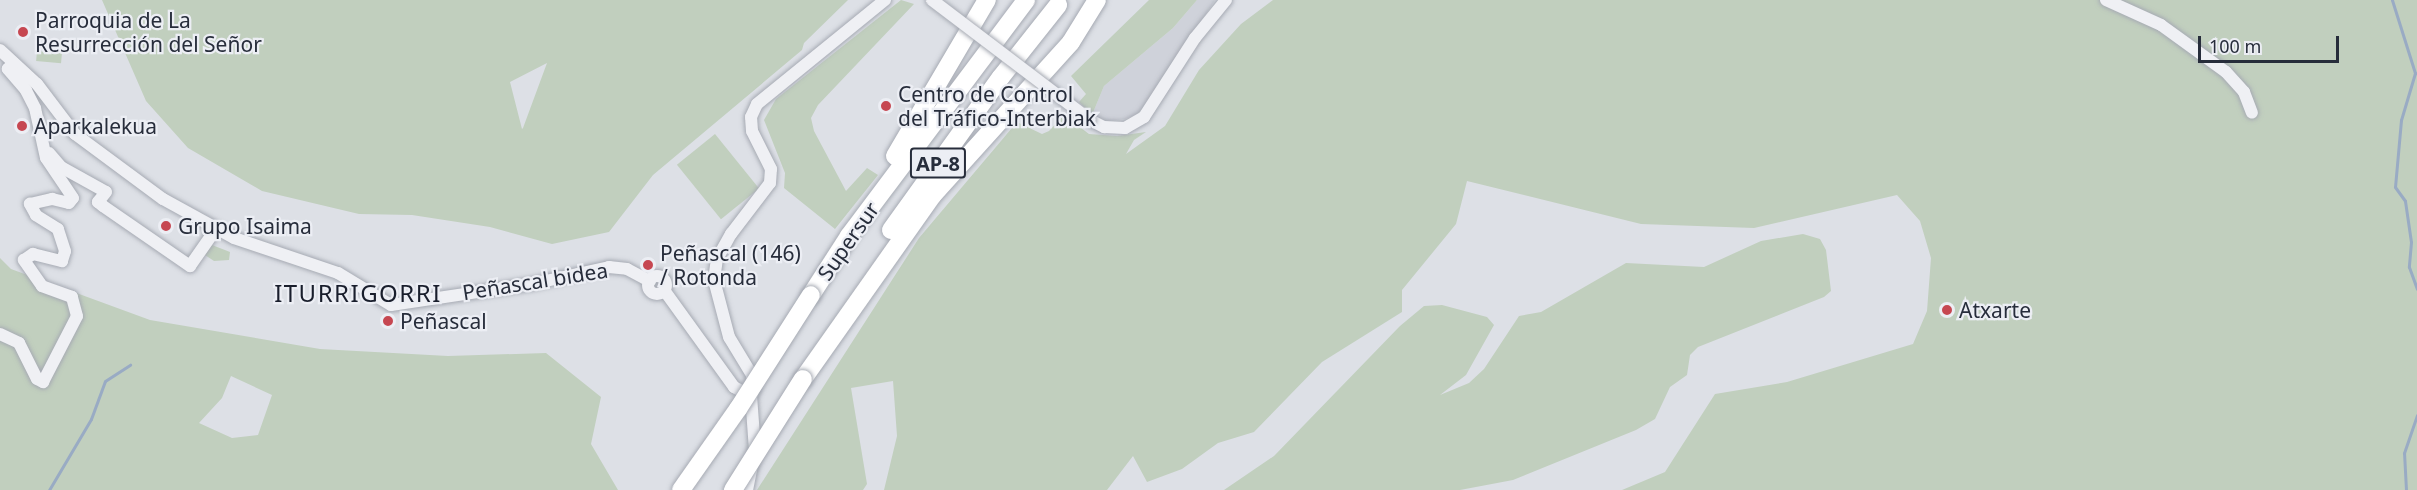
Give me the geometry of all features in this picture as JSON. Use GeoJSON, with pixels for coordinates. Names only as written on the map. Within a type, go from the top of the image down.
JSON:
{"type":"FeatureCollection","features":[{"type":"Feature","properties":{"kind":"highway","name":"AP-8"},"geometry":{"type":"LineString","coordinates":[[849,236],[987,0]]}},
{"type":"Feature","properties":{"kind":"highway","name":"Supersur"},"geometry":{"type":"LineString","coordinates":[[681,490],[738,409],[849,236],[1026,0]]}},
{"type":"Feature","properties":{"kind":"highway"},"geometry":{"type":"LineString","coordinates":[[834,331],[932,196],[1071,42],[1096,0]]}},
{"type":"Feature","properties":{"kind":"highway","name":"Supersur"},"geometry":{"type":"LineString","coordinates":[[733,490],[834,331],[874,255],[942,156],[1058,5]]}},
{"type":"Feature","properties":{"kind":"street"},"geometry":{"type":"LineString","coordinates":[[747,490],[755,450],[751,396],[754,389],[752,375],[729,337],[714,280],[717,259],[731,234],[770,183],[771,169],[752,131],[751,117],[757,104],[885,0]]}},
{"type":"Feature","properties":{"kind":"street"},"geometry":{"type":"LineString","coordinates":[[932,0],[1090,120],[1104,127],[1125,128],[1144,117],[1195,38],[1226,0]]}},
{"type":"Feature","properties":{"kind":"street"},"geometry":{"type":"LineString","coordinates":[[2106,0],[2161,25],[2226,72],[2244,92],[2252,113]]}},
{"type":"Feature","properties":{"kind":"street","name":"Peñascal bidea"},"geometry":{"type":"LineString","coordinates":[[0,50],[37,84],[75,134],[149,190],[247,243],[339,273],[378,300],[399,306],[609,267],[627,269],[650,281],[654,293],[664,290],[734,387],[751,396]]}},
{"type":"Feature","properties":{"kind":"street"},"geometry":{"type":"LineString","coordinates":[[0,334],[19,343],[38,379],[43,382],[77,316],[72,297],[42,286],[26,267],[26,256],[56,262],[62,261],[65,252],[58,229],[36,215],[30,204],[52,199],[69,203],[73,198],[46,158],[34,106],[26,90],[8,69],[14,63]]}},
{"type":"Feature","properties":{"kind":"street"},"geometry":{"type":"LineString","coordinates":[[49,153],[61,166],[106,192],[98,202],[190,266],[213,233],[210,231],[212,226]]}},
{"type":"Feature","properties":{"kind":"shaded area"},"geometry":{"type":"Polygon","coordinates":[[[1197,0],[1215,0],[1150,100],[1137,114],[1125,119],[1107,121],[1092,115],[1104,86],[1173,28],[1197,0]]]}},
{"type":"Feature","properties":{"kind":"green space"},"geometry":{"type":"Polygon","coordinates":[[[102,0],[848,0],[804,43],[802,50],[653,175],[609,232],[552,244],[490,227],[412,215],[359,214],[262,191],[188,148],[146,101],[102,0]],[[547,63],[510,82],[523,128],[547,63]]]}},
{"type":"Feature","properties":{"kind":"green space"},"geometry":{"type":"Polygon","coordinates":[[[901,0],[914,4],[818,105],[811,118],[814,131],[846,191],[867,168],[878,175],[835,229],[784,188],[785,173],[764,120],[776,99],[901,0]]]}},
{"type":"Feature","properties":{"kind":"green space"},"geometry":{"type":"Polygon","coordinates":[[[1149,0],[1197,0],[1173,28],[1104,86],[1092,115],[1079,102],[1086,94],[1071,76],[1149,0]]]}},
{"type":"Feature","properties":{"kind":"green space"},"geometry":{"type":"Polygon","coordinates":[[[1273,0],[2417,0],[2417,490],[1622,490],[1665,472],[1715,394],[1787,382],[1913,344],[1927,311],[1931,258],[1920,221],[1897,195],[1754,228],[1641,224],[1467,181],[1456,224],[1402,290],[1402,312],[1322,362],[1254,432],[1218,443],[1182,469],[1147,482],[1133,456],[1107,490],[884,490],[897,436],[893,381],[851,388],[867,484],[863,490],[757,490],[919,238],[1017,122],[1042,134],[1049,131],[1064,115],[1089,134],[1117,136],[1146,132],[1134,140],[1126,154],[1165,126],[1199,70],[1241,24],[1273,0]]]}},
{"type":"Feature","properties":{"kind":"green space"},"geometry":{"type":"Polygon","coordinates":[[[37,51],[62,53],[61,63],[36,61],[37,51]]]}},
{"type":"Feature","properties":{"kind":"green space"},"geometry":{"type":"Polygon","coordinates":[[[715,134],[759,188],[721,219],[677,165],[715,134]]]}},
{"type":"Feature","properties":{"kind":"green space"},"geometry":{"type":"Polygon","coordinates":[[[1803,234],[1820,239],[1826,250],[1831,291],[1824,297],[1698,347],[1690,355],[1687,375],[1670,387],[1655,419],[1636,430],[1513,480],[1460,490],[1224,490],[1274,456],[1400,326],[1424,306],[1442,305],[1487,317],[1494,325],[1466,375],[1440,395],[1469,383],[1484,369],[1519,316],[1541,312],[1626,263],[1704,267],[1761,241],[1803,234]]]}},
{"type":"Feature","properties":{"kind":"green space"},"geometry":{"type":"Polygon","coordinates":[[[212,245],[230,252],[229,260],[214,261],[205,255],[212,245]]]}},
{"type":"Feature","properties":{"kind":"green space"},"geometry":{"type":"Polygon","coordinates":[[[0,258],[11,269],[150,320],[320,349],[448,356],[546,353],[601,397],[591,444],[618,490],[0,490],[0,258]],[[231,376],[222,398],[199,423],[232,438],[258,435],[272,395],[231,376]]]}},
{"type":"Feature","properties":{"kind":"waterway"},"geometry":{"type":"LineString","coordinates":[[2392,0],[2415,73],[2401,120],[2395,187],[2405,201],[2411,242],[2409,267],[2417,289]]}},
{"type":"Feature","properties":{"kind":"waterway"},"geometry":{"type":"LineString","coordinates":[[49,490],[91,419],[105,381],[130,365]]}},
{"type":"Feature","properties":{"kind":"waterway"},"geometry":{"type":"LineString","coordinates":[[2406,490],[2404,453],[2417,415]]}},
{"type":"Feature","properties":{"kind":"place","name":"Parroquia de La Resurrección del Señor"},"geometry":{"type":"Point","coordinates":[23,32]}},
{"type":"Feature","properties":{"kind":"place","name":"Centro de Control del Tráfico-Interbiak"},"geometry":{"type":"Point","coordinates":[886,106]}},
{"type":"Feature","properties":{"kind":"place","name":"Aparkalekua"},"geometry":{"type":"Point","coordinates":[22,126]}},
{"type":"Feature","properties":{"kind":"place","name":"Grupo Isaima"},"geometry":{"type":"Point","coordinates":[166,226]}},
{"type":"Feature","properties":{"kind":"place","name":"Peñascal (146) / Rotonda"},"geometry":{"type":"Point","coordinates":[648,265]}},
{"type":"Feature","properties":{"kind":"place","name":"Atxarte"},"geometry":{"type":"Point","coordinates":[1947,310]}},
{"type":"Feature","properties":{"kind":"place","name":"Peñascal"},"geometry":{"type":"Point","coordinates":[388,321]}},
{"type":"Feature","properties":{"kind":"district","name":"ITURRIGORRI"},"geometry":{"type":"Point","coordinates":[358,293]}}]}
